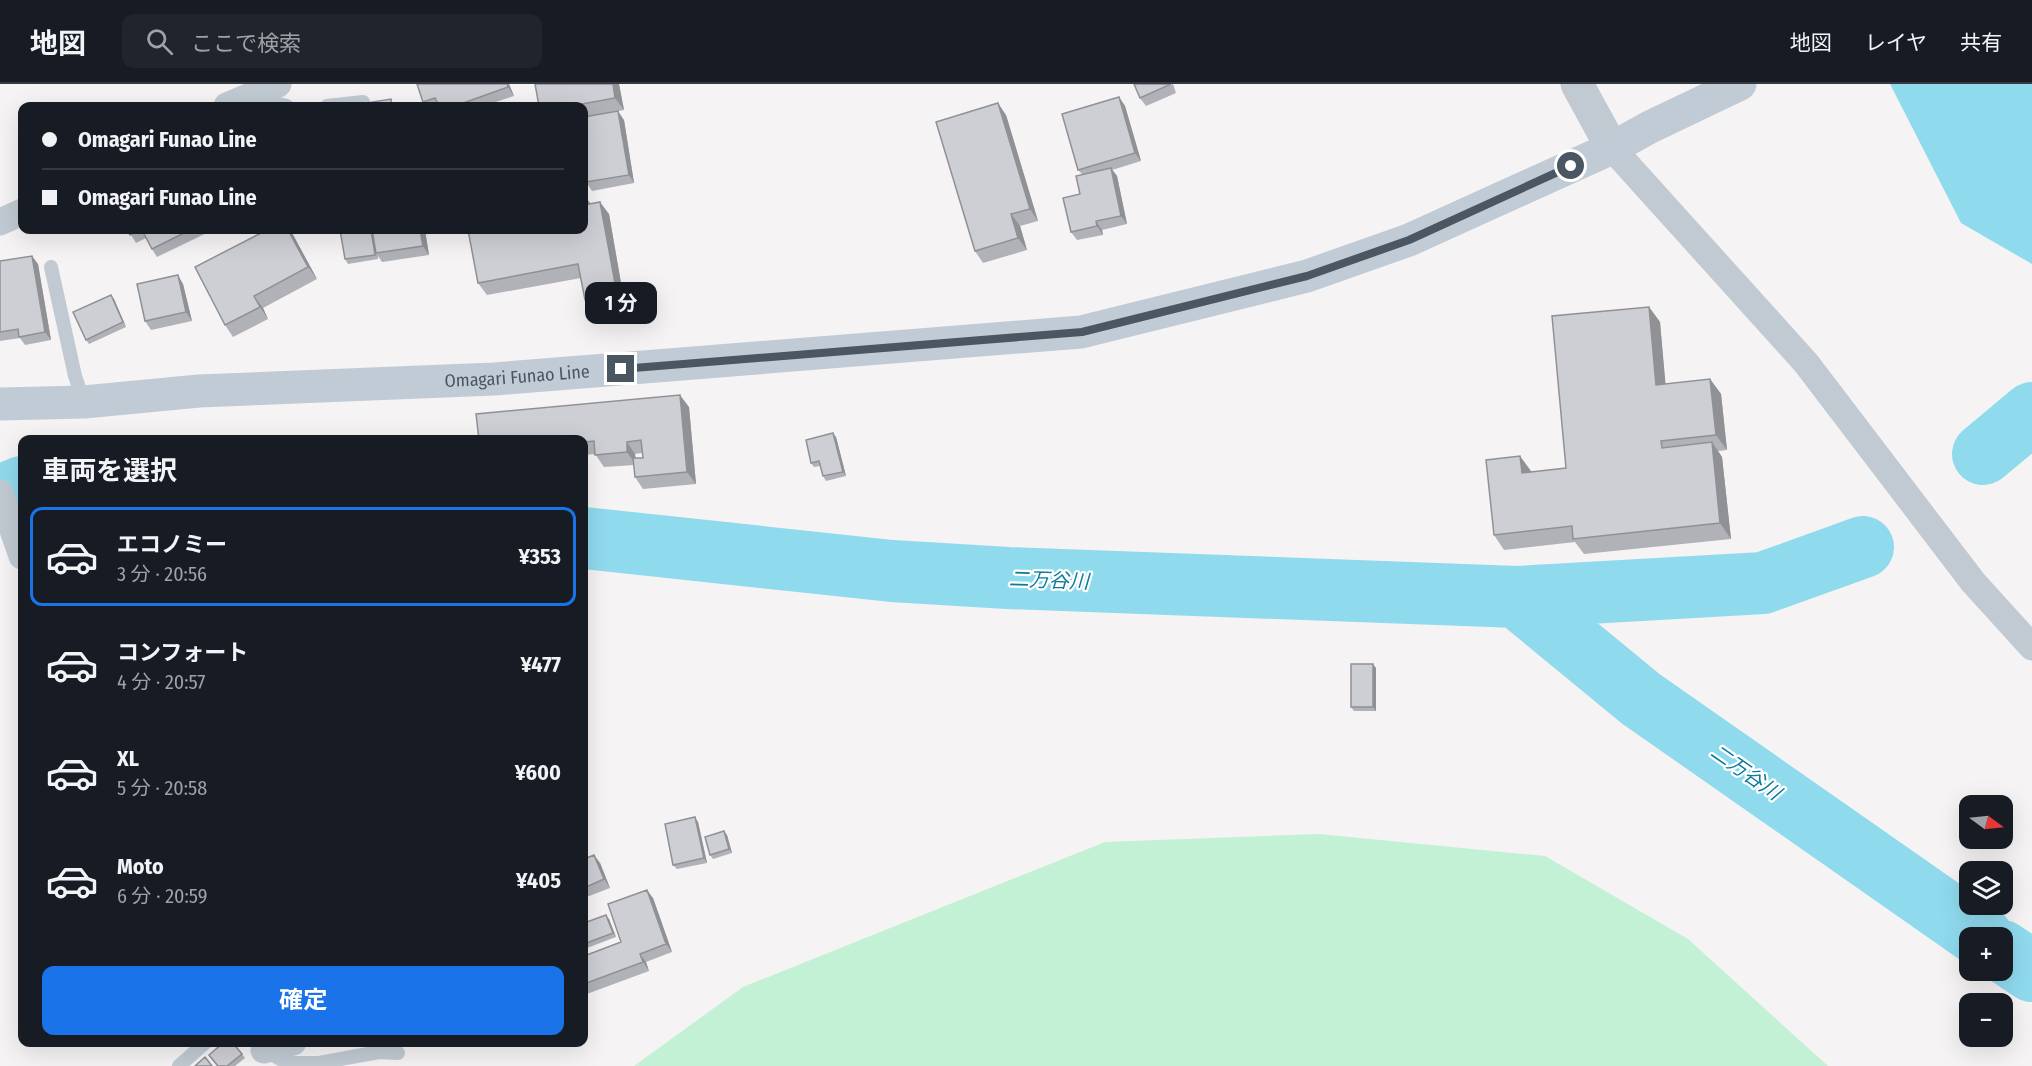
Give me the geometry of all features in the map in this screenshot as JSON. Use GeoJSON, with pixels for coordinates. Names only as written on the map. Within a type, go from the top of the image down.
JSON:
{"type":"FeatureCollection","features":[{"type":"Feature","properties":{"kind":"main road","name":"Omagari Funao Line"},"geometry":{"type":"LineString","coordinates":[[0,404],[84,402],[199,391],[494,379],[1082,332],[1307,276],[1409,240],[1612,148],[1740,84]]}},
{"type":"Feature","properties":{"kind":"street"},"geometry":{"type":"LineString","coordinates":[[238,101],[278,84]]}},
{"type":"Feature","properties":{"kind":"street"},"geometry":{"type":"LineString","coordinates":[[1577,84],[1612,148],[1806,363],[1973,582],[2032,647]]}},
{"type":"Feature","properties":{"kind":"street"},"geometry":{"type":"LineString","coordinates":[[0,222],[18,214]]}},
{"type":"Feature","properties":{"kind":"street"},"geometry":{"type":"LineString","coordinates":[[0,493],[18,545]]}},
{"type":"Feature","properties":{"kind":"street"},"geometry":{"type":"LineString","coordinates":[[259,1053],[278,1047]]}},
{"type":"Feature","properties":{"kind":"lane"},"geometry":{"type":"LineString","coordinates":[[51,267],[75,376],[84,402]]}},
{"type":"Feature","properties":{"kind":"lane"},"geometry":{"type":"LineString","coordinates":[[179,1066],[200,1047]]}},
{"type":"Feature","properties":{"kind":"lane"},"geometry":{"type":"LineString","coordinates":[[259,1053],[287,1063],[319,1063],[379,1052],[398,1053]]}},
{"type":"Feature","properties":{"kind":"green space"},"geometry":{"type":"Polygon","coordinates":[[[1319,834],[1545,856],[1688,939],[1828,1066],[634,1066],[743,987],[1105,842],[1319,834]]]}},
{"type":"Feature","properties":{"kind":"water"},"geometry":{"type":"Polygon","coordinates":[[[1890,84],[2032,84],[2032,264],[1961,223],[1890,84]]]}},
{"type":"Feature","properties":{"kind":"building"},"geometry":{"type":"Polygon","coordinates":[[[417,84],[507,84],[508,87],[466,102],[437,102],[435,98],[423,102],[417,84]]]}},
{"type":"Feature","properties":{"kind":"building"},"geometry":{"type":"Polygon","coordinates":[[[535,84],[613,84],[615,98],[588,103],[538,102],[535,84]]]}},
{"type":"Feature","properties":{"kind":"building"},"geometry":{"type":"Polygon","coordinates":[[[1134,84],[1171,84],[1140,98],[1134,84]]]}},
{"type":"Feature","properties":{"kind":"building"},"geometry":{"type":"Polygon","coordinates":[[[1119,97],[1135,153],[1078,170],[1062,114],[1119,97]]]}},
{"type":"Feature","properties":{"kind":"building"},"geometry":{"type":"Polygon","coordinates":[[[391,99],[391,102],[372,102],[391,99]]]}},
{"type":"Feature","properties":{"kind":"building"},"geometry":{"type":"Polygon","coordinates":[[[998,103],[1030,209],[1011,214],[1018,238],[975,251],[936,122],[998,103]]]}},
{"type":"Feature","properties":{"kind":"building"},"geometry":{"type":"Polygon","coordinates":[[[618,111],[629,175],[588,182],[588,116],[618,111]]]}},
{"type":"Feature","properties":{"kind":"building"},"geometry":{"type":"Polygon","coordinates":[[[1111,168],[1121,216],[1096,221],[1097,226],[1071,232],[1063,198],[1080,194],[1076,176],[1111,168]]]}},
{"type":"Feature","properties":{"kind":"building"},"geometry":{"type":"Polygon","coordinates":[[[600,202],[617,294],[585,300],[578,264],[478,283],[469,234],[588,234],[588,204],[600,202]]]}},
{"type":"Feature","properties":{"kind":"building"},"geometry":{"type":"Polygon","coordinates":[[[144,234],[182,234],[152,249],[144,234]]]}},
{"type":"Feature","properties":{"kind":"building"},"geometry":{"type":"Polygon","coordinates":[[[259,234],[290,234],[308,267],[254,296],[260,307],[225,325],[195,267],[259,234]]]}},
{"type":"Feature","properties":{"kind":"building"},"geometry":{"type":"Polygon","coordinates":[[[341,234],[372,234],[375,255],[345,259],[341,234]]]}},
{"type":"Feature","properties":{"kind":"building"},"geometry":{"type":"Polygon","coordinates":[[[373,234],[421,234],[423,246],[376,253],[373,234]]]}},
{"type":"Feature","properties":{"kind":"building"},"geometry":{"type":"Polygon","coordinates":[[[32,256],[45,332],[19,337],[18,329],[0,332],[0,261],[32,256]]]}},
{"type":"Feature","properties":{"kind":"building"},"geometry":{"type":"Polygon","coordinates":[[[178,275],[186,312],[145,321],[137,284],[178,275]]]}},
{"type":"Feature","properties":{"kind":"building"},"geometry":{"type":"Polygon","coordinates":[[[111,295],[123,322],[86,340],[73,312],[111,295]]]}},
{"type":"Feature","properties":{"kind":"building"},"geometry":{"type":"Polygon","coordinates":[[[1649,307],[1656,385],[1710,379],[1716,435],[1661,441],[1662,448],[1712,442],[1720,523],[1573,539],[1572,526],[1494,535],[1486,460],[1520,456],[1522,473],[1566,468],[1552,316],[1649,307]]]}},
{"type":"Feature","properties":{"kind":"building"},"geometry":{"type":"Polygon","coordinates":[[[680,395],[687,472],[635,477],[633,458],[643,458],[641,440],[627,442],[627,452],[595,455],[594,441],[588,442],[588,435],[478,435],[476,414],[680,395]]]}},
{"type":"Feature","properties":{"kind":"building"},"geometry":{"type":"Polygon","coordinates":[[[833,433],[843,472],[823,476],[819,461],[811,463],[806,440],[833,433]]]}},
{"type":"Feature","properties":{"kind":"building"},"geometry":{"type":"Polygon","coordinates":[[[1351,664],[1373,664],[1373,707],[1351,707],[1351,664]]]}},
{"type":"Feature","properties":{"kind":"building"},"geometry":{"type":"Polygon","coordinates":[[[695,817],[704,858],[673,865],[665,824],[695,817]]]}},
{"type":"Feature","properties":{"kind":"building"},"geometry":{"type":"Polygon","coordinates":[[[724,831],[729,849],[710,855],[705,837],[724,831]]]}},
{"type":"Feature","properties":{"kind":"building"},"geometry":{"type":"Polygon","coordinates":[[[594,855],[604,879],[588,886],[588,857],[594,855]]]}},
{"type":"Feature","properties":{"kind":"building"},"geometry":{"type":"Polygon","coordinates":[[[647,890],[666,944],[640,954],[643,962],[588,983],[588,954],[621,942],[608,904],[647,890]]]}},
{"type":"Feature","properties":{"kind":"building"},"geometry":{"type":"Polygon","coordinates":[[[606,915],[613,933],[588,942],[588,922],[606,915]]]}},
{"type":"Feature","properties":{"kind":"building"},"geometry":{"type":"Polygon","coordinates":[[[218,1047],[236,1047],[242,1054],[227,1066],[218,1066],[209,1055],[218,1047]]]}},
{"type":"Feature","properties":{"kind":"building"},"geometry":{"type":"Polygon","coordinates":[[[205,1057],[212,1066],[195,1066],[205,1057]]]}},
{"type":"Feature","properties":{"kind":"waterway","name":"二万谷川"},"geometry":{"type":"LineString","coordinates":[[1983,454],[2032,413]]}},
{"type":"Feature","properties":{"kind":"waterway","name":"二万谷川"},"geometry":{"type":"LineString","coordinates":[[0,496],[18,489]]}},
{"type":"Feature","properties":{"kind":"waterway","name":"二万谷川"},"geometry":{"type":"LineString","coordinates":[[588,538],[892,571],[1008,578],[1517,597],[1763,583],[1863,547]]}},
{"type":"Feature","properties":{"kind":"waterway","name":"二万谷川"},"geometry":{"type":"LineString","coordinates":[[1517,597],[1641,699],[1967,927]]}},
{"type":"Feature","properties":{"kind":"waterway","name":"二万谷川"},"geometry":{"type":"LineString","coordinates":[[2013,958],[2032,971]]}},
{"type":"Feature","properties":{"kind":"route"},"geometry":{"type":"LineString","coordinates":[[621,369],[1082,332],[1307,276],[1409,240],[1571,166]]}}]}
